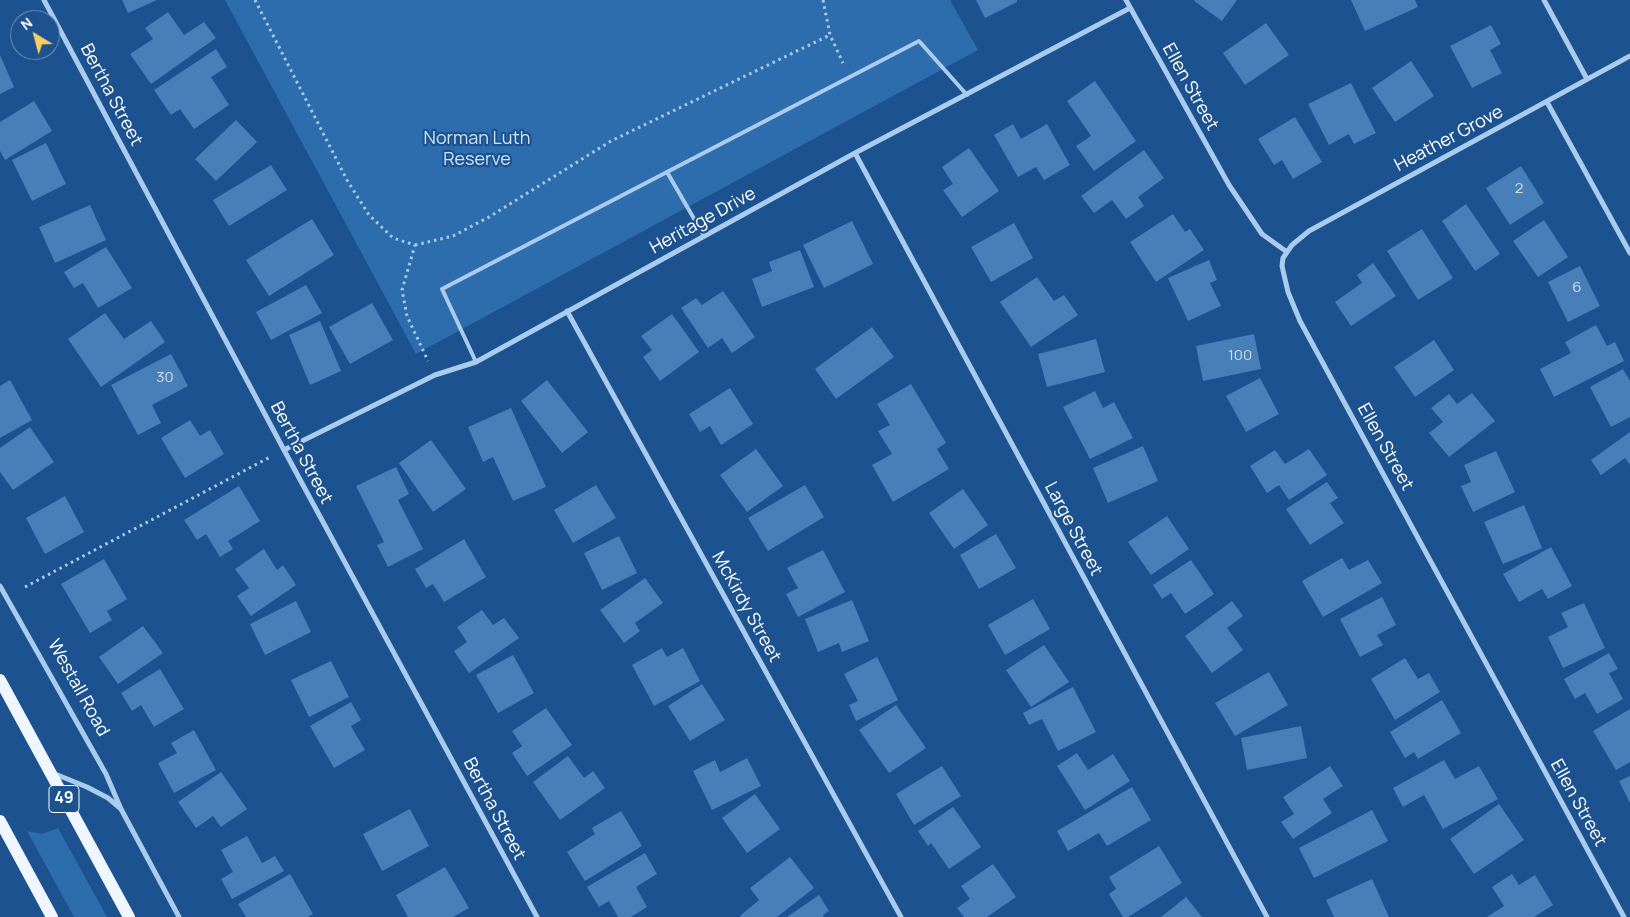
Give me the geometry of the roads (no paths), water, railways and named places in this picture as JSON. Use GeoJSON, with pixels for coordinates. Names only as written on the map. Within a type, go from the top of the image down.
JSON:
{"type":"FeatureCollection","features":[{"type":"Feature","properties":{"kind":"main road","name":"49"},"geometry":{"type":"LineString","coordinates":[[0,680],[129,917]]}},
{"type":"Feature","properties":{"kind":"main road"},"geometry":{"type":"LineString","coordinates":[[0,821],[52,917]]}},
{"type":"Feature","properties":{"kind":"street","name":"Bertha Street"},"geometry":{"type":"LineString","coordinates":[[44,0],[284,450],[537,917]]}},
{"type":"Feature","properties":{"kind":"street","name":"Ellen Street"},"geometry":{"type":"LineString","coordinates":[[1126,0],[1229,185],[1262,234],[1287,252],[1283,258],[1283,278],[1300,321],[1624,917]]}},
{"type":"Feature","properties":{"kind":"street"},"geometry":{"type":"LineString","coordinates":[[1544,0],[1587,79]]}},
{"type":"Feature","properties":{"kind":"street","name":"Heritage Drive"},"geometry":{"type":"LineString","coordinates":[[284,450],[435,375],[476,362],[855,153],[1130,8]]}},
{"type":"Feature","properties":{"kind":"street","name":"Heather Grove"},"geometry":{"type":"LineString","coordinates":[[1287,252],[1301,237],[1323,222],[1630,56]]}},
{"type":"Feature","properties":{"kind":"street"},"geometry":{"type":"LineString","coordinates":[[1547,102],[1630,253]]}},
{"type":"Feature","properties":{"kind":"street","name":"Large Street"},"geometry":{"type":"LineString","coordinates":[[855,153],[1267,917]]}},
{"type":"Feature","properties":{"kind":"street","name":"McKirdy Street"},"geometry":{"type":"LineString","coordinates":[[567,311],[901,917]]}},
{"type":"Feature","properties":{"kind":"street","name":"Westall Road"},"geometry":{"type":"LineString","coordinates":[[0,586],[106,774],[122,810],[179,917]]}},
{"type":"Feature","properties":{"kind":"street","name":"Westall Road"},"geometry":{"type":"LineString","coordinates":[[50,772],[88,787],[108,798],[122,810]]}},
{"type":"Feature","properties":{"kind":"lane"},"geometry":{"type":"LineString","coordinates":[[476,362],[442,288],[919,41],[966,95]]}},
{"type":"Feature","properties":{"kind":"lane"},"geometry":{"type":"LineString","coordinates":[[667,172],[704,236]]}},
{"type":"Feature","properties":{"kind":"park label","name":"Norman Luth Reserve"},"geometry":{"type":"Point","coordinates":[477,149]}}]}
